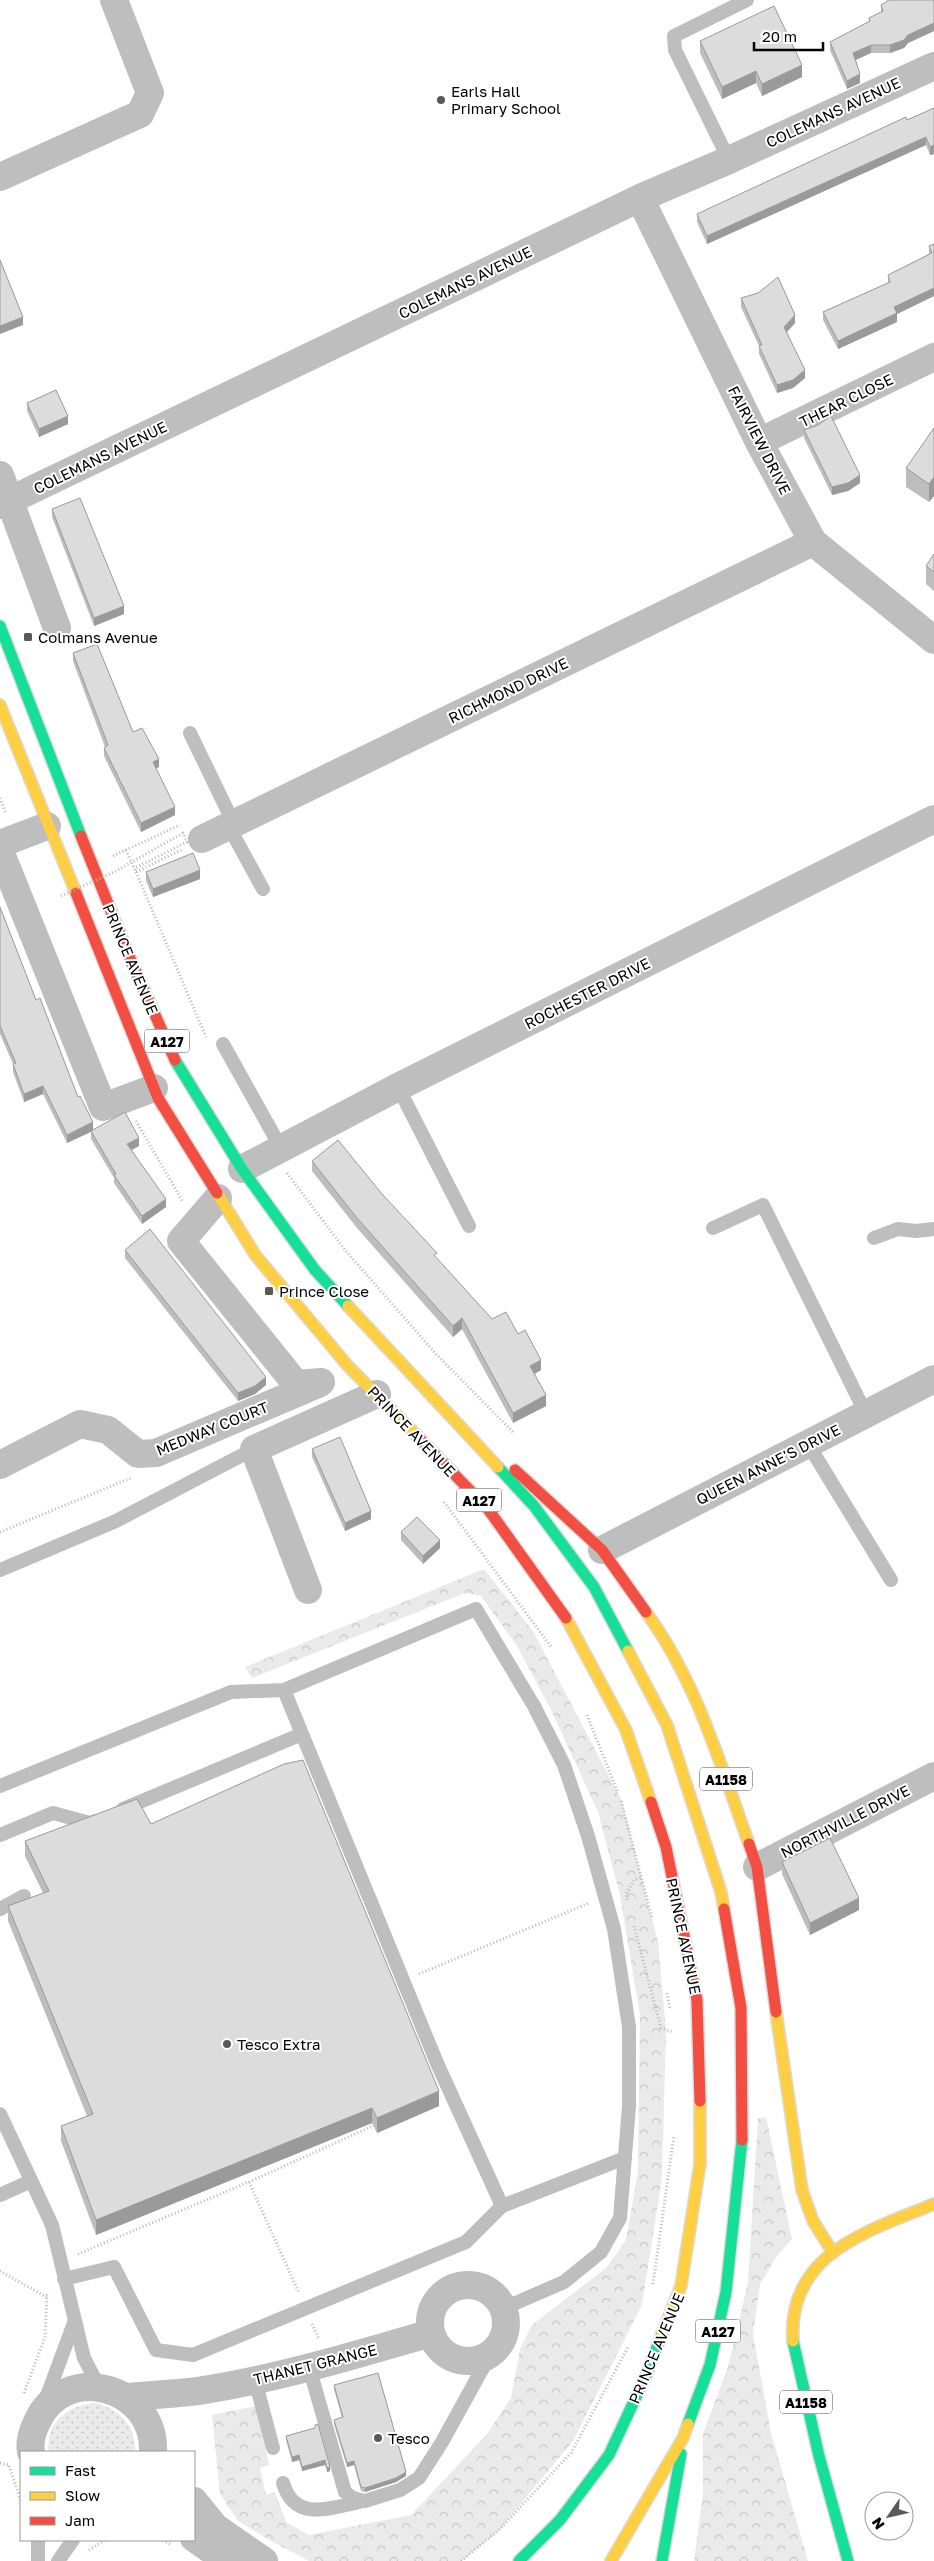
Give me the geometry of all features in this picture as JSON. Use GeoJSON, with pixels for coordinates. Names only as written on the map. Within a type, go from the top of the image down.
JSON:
{"type":"FeatureCollection","features":[{"type":"Feature","properties":{"kind":"main road","name":"PRINCE AVENUE"},"geometry":{"type":"LineString","coordinates":[[0,626],[92,866],[178,1067],[242,1169],[315,1270],[534,1506],[594,1587],[667,1725],[721,1892],[741,2008],[742,2144],[726,2292],[710,2365],[683,2438]]}},
{"type":"Feature","properties":{"kind":"main road","name":"PRINCE AVENUE"},"geometry":{"type":"LineString","coordinates":[[0,705],[47,826],[154,1088],[218,1198],[256,1256],[348,1366],[488,1509],[569,1622],[626,1730],[666,1847],[698,2000],[700,2149],[682,2286],[645,2378],[609,2455],[560,2520],[519,2561]]}},
{"type":"Feature","properties":{"kind":"main road","name":"PRINCE AVENUE"},"geometry":{"type":"LineString","coordinates":[[434,1398],[602,1550],[658,1628],[698,1701],[757,1867],[797,2165],[807,2210],[814,2228],[832,2251]]}},
{"type":"Feature","properties":{"kind":"main road","name":"A1158"},"geometry":{"type":"LineString","coordinates":[[848,2561],[814,2439],[796,2358],[793,2329],[797,2302],[804,2284],[816,2266],[832,2251],[934,2204]]}},
{"type":"Feature","properties":{"kind":"main road","name":"A127"},"geometry":{"type":"LineString","coordinates":[[611,2561],[683,2438]]}},
{"type":"Feature","properties":{"kind":"main road","name":"A127"},"geometry":{"type":"LineString","coordinates":[[662,2561],[683,2438]]}},
{"type":"Feature","properties":{"kind":"street"},"geometry":{"type":"LineString","coordinates":[[0,177],[140,114],[150,93],[114,0]]}},
{"type":"Feature","properties":{"kind":"street","name":"COLEMANS AVENUE"},"geometry":{"type":"LineString","coordinates":[[5,503],[640,198],[729,160],[934,66]]}},
{"type":"Feature","properties":{"kind":"street","name":"FAIRVIEW DRIVE"},"geometry":{"type":"LineString","coordinates":[[640,198],[759,442],[813,542],[934,640]]}},
{"type":"Feature","properties":{"kind":"street","name":"THEAR CLOSE"},"geometry":{"type":"LineString","coordinates":[[759,442],[933,359]]}},
{"type":"Feature","properties":{"kind":"street"},"geometry":{"type":"LineString","coordinates":[[0,475],[5,503],[57,628]]}},
{"type":"Feature","properties":{"kind":"street","name":"RICHMOND DRIVE"},"geometry":{"type":"LineString","coordinates":[[202,839],[813,542]]}},
{"type":"Feature","properties":{"kind":"street","name":"ROCHESTER DRIVE"},"geometry":{"type":"LineString","coordinates":[[242,1169],[398,1087],[934,819]]}},
{"type":"Feature","properties":{"kind":"street"},"geometry":{"type":"LineString","coordinates":[[0,844],[47,826]]}},
{"type":"Feature","properties":{"kind":"street"},"geometry":{"type":"LineString","coordinates":[[0,851],[103,1107],[154,1088]]}},
{"type":"Feature","properties":{"kind":"street"},"geometry":{"type":"LineString","coordinates":[[218,1198],[181,1241],[296,1384],[320,1383],[348,1366]]}},
{"type":"Feature","properties":{"kind":"street","name":"QUEEN ANNE'S DRIVE"},"geometry":{"type":"LineString","coordinates":[[602,1550],[934,1378]]}},
{"type":"Feature","properties":{"kind":"street","name":"MEDWAY COURT"},"geometry":{"type":"LineString","coordinates":[[0,1465],[80,1424],[108,1430],[138,1454],[156,1453],[320,1383]]}},
{"type":"Feature","properties":{"kind":"street"},"geometry":{"type":"LineString","coordinates":[[308,1590],[254,1450],[376,1394]]}},
{"type":"Feature","properties":{"kind":"street","name":"NORTHVILLE DRIVE"},"geometry":{"type":"LineString","coordinates":[[757,1867],[934,1776]]}},
{"type":"Feature","properties":{"kind":"street"},"geometry":{"type":"LineString","coordinates":[[462,2285],[475,2285],[487,2289],[497,2297],[504,2308],[506,2318],[505,2334],[497,2348],[490,2355],[479,2360],[455,2359],[444,2353],[436,2344],[431,2333],[430,2320],[433,2308],[440,2297],[450,2289],[462,2285]]}},
{"type":"Feature","properties":{"kind":"street","name":"THANET GRANGE"},"geometry":{"type":"LineString","coordinates":[[126,2397],[198,2391],[255,2380],[431,2333]]}},
{"type":"Feature","properties":{"kind":"street"},"geometry":{"type":"LineString","coordinates":[[20,2451],[39,2416],[52,2401],[69,2391],[99,2387],[126,2397],[141,2410],[153,2446]]}},
{"type":"Feature","properties":{"kind":"street"},"geometry":{"type":"LineString","coordinates":[[153,2446],[198,2391]]}},
{"type":"Feature","properties":{"kind":"street"},"geometry":{"type":"LineString","coordinates":[[195,2502],[215,2527],[264,2561]]}},
{"type":"Feature","properties":{"kind":"street"},"geometry":{"type":"LineString","coordinates":[[195,2539],[227,2561]]}},
{"type":"Feature","properties":{"kind":"lane"},"geometry":{"type":"LineString","coordinates":[[729,160],[675,50],[674,36],[747,0]]}},
{"type":"Feature","properties":{"kind":"lane"},"geometry":{"type":"LineString","coordinates":[[190,733],[231,825],[263,889]]}},
{"type":"Feature","properties":{"kind":"lane"},"geometry":{"type":"LineString","coordinates":[[223,1044],[281,1148]]}},
{"type":"Feature","properties":{"kind":"lane"},"geometry":{"type":"LineString","coordinates":[[398,1087],[469,1226]]}},
{"type":"Feature","properties":{"kind":"lane"},"geometry":{"type":"LineString","coordinates":[[713,1228],[763,1205],[866,1414]]}},
{"type":"Feature","properties":{"kind":"lane"},"geometry":{"type":"LineString","coordinates":[[874,1238],[898,1229],[916,1231],[934,1229]]}},
{"type":"Feature","properties":{"kind":"lane"},"geometry":{"type":"LineString","coordinates":[[808,1444],[891,1580]]}},
{"type":"Feature","properties":{"kind":"lane"},"geometry":{"type":"LineString","coordinates":[[0,1570],[116,1521],[254,1450]]}},
{"type":"Feature","properties":{"kind":"lane"},"geometry":{"type":"LineString","coordinates":[[0,1786],[231,1692],[284,1690],[476,1609],[534,1706],[564,1765],[588,1836],[614,1929],[629,2026],[629,2106],[620,2218],[601,2252],[564,2282],[504,2308]]}},
{"type":"Feature","properties":{"kind":"lane"},"geometry":{"type":"LineString","coordinates":[[284,1690],[403,1981],[482,2166],[502,2206]]}},
{"type":"Feature","properties":{"kind":"lane"},"geometry":{"type":"LineString","coordinates":[[0,1835],[53,1813],[90,1823],[302,1734]]}},
{"type":"Feature","properties":{"kind":"lane"},"geometry":{"type":"LineString","coordinates":[[0,1908],[24,1896]]}},
{"type":"Feature","properties":{"kind":"lane"},"geometry":{"type":"LineString","coordinates":[[0,2114],[52,2225],[84,2358],[99,2387]]}},
{"type":"Feature","properties":{"kind":"lane"},"geometry":{"type":"LineString","coordinates":[[64,2279],[114,2267],[156,2350],[193,2354],[466,2242],[502,2206],[625,2158]]}},
{"type":"Feature","properties":{"kind":"lane"},"geometry":{"type":"LineString","coordinates":[[0,2195],[31,2181]]}},
{"type":"Feature","properties":{"kind":"lane"},"geometry":{"type":"LineString","coordinates":[[39,2416],[74,2322]]}},
{"type":"Feature","properties":{"kind":"lane"},"geometry":{"type":"LineString","coordinates":[[283,2483],[290,2500],[298,2507],[308,2510],[365,2501],[400,2490],[419,2478],[442,2442],[490,2355]]}},
{"type":"Feature","properties":{"kind":"lane"},"geometry":{"type":"LineString","coordinates":[[319,2364],[345,2492],[353,2498],[365,2501]]}},
{"type":"Feature","properties":{"kind":"lane"},"geometry":{"type":"LineString","coordinates":[[255,2380],[273,2448]]}},
{"type":"Feature","properties":{"kind":"lane"},"geometry":{"type":"LineString","coordinates":[[38,2541],[38,2561]]}},
{"type":"Feature","properties":{"kind":"lane"},"geometry":{"type":"LineString","coordinates":[[58,2561],[72,2541]]}},
{"type":"Feature","properties":{"kind":"path"},"geometry":{"type":"LineString","coordinates":[[92,866],[126,850],[192,820],[202,839],[136,872],[126,850]]}},
{"type":"Feature","properties":{"kind":"path"},"geometry":{"type":"LineString","coordinates":[[61,896],[116,871],[183,833],[187,842],[135,868]]}},
{"type":"Feature","properties":{"kind":"path"},"geometry":{"type":"LineString","coordinates":[[0,1532],[136,1476]]}},
{"type":"Feature","properties":{"kind":"path"},"geometry":{"type":"LineString","coordinates":[[628,1904],[626,1894],[634,1880],[642,1876]]}},
{"type":"Feature","properties":{"kind":"path"},"geometry":{"type":"LineString","coordinates":[[403,1981],[587,1903],[626,1894]]}},
{"type":"Feature","properties":{"kind":"path"},"geometry":{"type":"LineString","coordinates":[[633,1923],[661,2028],[674,2032]]}},
{"type":"Feature","properties":{"kind":"path"},"geometry":{"type":"LineString","coordinates":[[60,2258],[89,2250],[381,2123]]}},
{"type":"Feature","properties":{"kind":"path"},"geometry":{"type":"LineString","coordinates":[[653,2287],[674,2134]]}},
{"type":"Feature","properties":{"kind":"path"},"geometry":{"type":"LineString","coordinates":[[249,2182],[305,2308],[319,2364]]}},
{"type":"Feature","properties":{"kind":"path"},"geometry":{"type":"LineString","coordinates":[[0,2271],[48,2299]]}},
{"type":"Feature","properties":{"kind":"path"},"geometry":{"type":"LineString","coordinates":[[23,2394],[44,2337],[48,2299],[47,2290]]}},
{"type":"Feature","properties":{"kind":"path"},"geometry":{"type":"LineString","coordinates":[[461,2561],[498,2531],[571,2453],[631,2340]]}},
{"type":"Feature","properties":{"kind":"path"},"geometry":{"type":"LineString","coordinates":[[0,2463],[16,2458],[20,2492]]}},
{"type":"Feature","properties":{"kind":"green space"},"geometry":{"type":"Polygon","coordinates":[[[484,1569],[533,1631],[622,1801],[658,1942],[666,2030],[662,2177],[642,2305],[573,2441],[500,2529],[462,2561],[309,2561],[238,2521],[220,2494],[212,2415],[256,2406],[269,2465],[260,2468],[266,2495],[275,2492],[286,2522],[309,2535],[411,2515],[487,2434],[511,2398],[520,2349],[532,2325],[606,2268],[626,2240],[638,2171],[640,2016],[620,1895],[598,1812],[551,1710],[517,1646],[481,1596],[465,1593],[252,1678],[245,1667],[484,1569]]]}},
{"type":"Feature","properties":{"kind":"green space"},"geometry":{"type":"Polygon","coordinates":[[[766,2117],[792,2239],[777,2256],[760,2284],[753,2334],[771,2433],[808,2561],[694,2561],[703,2493],[703,2434],[728,2367],[748,2283],[758,2118],[766,2117]]]}},
{"type":"Feature","properties":{"kind":"green space"},"geometry":{"type":"Polygon","coordinates":[[[97,2403],[106,2406],[120,2415],[133,2434],[135,2451],[49,2451],[51,2432],[55,2424],[69,2411],[87,2404],[97,2403]]]}},
{"type":"Feature","properties":{"kind":"building"},"geometry":{"type":"Polygon","coordinates":[[[889,0],[934,0],[934,23],[908,35],[904,40],[890,45],[871,45],[853,53],[860,74],[847,81],[830,42],[870,21],[869,18],[883,11],[881,5],[889,0]]]}},
{"type":"Feature","properties":{"kind":"building"},"geometry":{"type":"Polygon","coordinates":[[[774,6],[802,65],[762,84],[756,71],[722,87],[700,41],[774,6]]]}},
{"type":"Feature","properties":{"kind":"building"},"geometry":{"type":"Polygon","coordinates":[[[934,108],[934,145],[930,147],[926,137],[707,236],[697,214],[906,117],[907,120],[934,108]]]}},
{"type":"Feature","properties":{"kind":"building"},"geometry":{"type":"Polygon","coordinates":[[[934,244],[934,288],[894,307],[897,313],[838,341],[823,312],[890,282],[888,275],[932,253],[929,246],[934,244]]]}},
{"type":"Feature","properties":{"kind":"building"},"geometry":{"type":"Polygon","coordinates":[[[0,260],[23,317],[0,326],[0,260]]]}},
{"type":"Feature","properties":{"kind":"building"},"geometry":{"type":"Polygon","coordinates":[[[778,277],[795,315],[784,327],[805,370],[793,380],[777,385],[759,346],[762,345],[741,298],[758,293],[778,277]]]}},
{"type":"Feature","properties":{"kind":"building"},"geometry":{"type":"Polygon","coordinates":[[[56,390],[68,416],[39,429],[27,403],[56,390]]]}},
{"type":"Feature","properties":{"kind":"building"},"geometry":{"type":"Polygon","coordinates":[[[831,416],[860,475],[848,483],[832,487],[804,430],[818,425],[831,416]]]}},
{"type":"Feature","properties":{"kind":"building"},"geometry":{"type":"Polygon","coordinates":[[[934,428],[934,477],[929,484],[906,468],[934,428]]]}},
{"type":"Feature","properties":{"kind":"building"},"geometry":{"type":"Polygon","coordinates":[[[80,498],[124,606],[94,618],[52,509],[80,498]]]}},
{"type":"Feature","properties":{"kind":"building"},"geometry":{"type":"Polygon","coordinates":[[[934,554],[934,572],[926,566],[934,554]]]}},
{"type":"Feature","properties":{"kind":"building"},"geometry":{"type":"Polygon","coordinates":[[[97,644],[133,732],[142,728],[159,759],[153,762],[175,807],[141,823],[104,748],[108,745],[73,653],[97,644]]]}},
{"type":"Feature","properties":{"kind":"building"},"geometry":{"type":"Polygon","coordinates":[[[193,853],[200,870],[153,889],[146,872],[193,853]]]}},
{"type":"Feature","properties":{"kind":"building"},"geometry":{"type":"Polygon","coordinates":[[[0,907],[36,1000],[40,998],[78,1097],[80,1096],[93,1122],[67,1135],[43,1086],[24,1094],[13,1064],[16,1063],[0,1026],[0,907]]]}},
{"type":"Feature","properties":{"kind":"building"},"geometry":{"type":"Polygon","coordinates":[[[125,1112],[139,1138],[127,1144],[166,1199],[142,1216],[114,1175],[116,1174],[91,1131],[125,1112]]]}},
{"type":"Feature","properties":{"kind":"building"},"geometry":{"type":"Polygon","coordinates":[[[338,1140],[382,1194],[437,1253],[434,1255],[492,1319],[506,1312],[518,1334],[525,1330],[541,1360],[530,1366],[546,1395],[513,1413],[462,1318],[453,1326],[357,1218],[312,1161],[338,1140]]]}},
{"type":"Feature","properties":{"kind":"building"},"geometry":{"type":"Polygon","coordinates":[[[150,1229],[266,1377],[255,1386],[238,1393],[125,1250],[150,1229]]]}},
{"type":"Feature","properties":{"kind":"building"},"geometry":{"type":"Polygon","coordinates":[[[340,1437],[371,1511],[345,1523],[312,1449],[340,1437]]]}},
{"type":"Feature","properties":{"kind":"building"},"geometry":{"type":"Polygon","coordinates":[[[417,1517],[440,1540],[423,1556],[401,1532],[417,1517]]]}},
{"type":"Feature","properties":{"kind":"building","name":"Tesco Extra"},"geometry":{"type":"Polygon","coordinates":[[[303,1760],[439,2091],[377,2118],[372,2108],[96,2220],[61,2126],[93,2114],[8,1906],[49,1891],[25,1841],[137,1799],[151,1824],[284,1764],[303,1760]]]}},
{"type":"Feature","properties":{"kind":"building"},"geometry":{"type":"Polygon","coordinates":[[[830,1838],[859,1898],[810,1923],[782,1862],[830,1838]]]}},
{"type":"Feature","properties":{"kind":"building"},"geometry":{"type":"Polygon","coordinates":[[[378,2373],[406,2472],[396,2478],[365,2488],[361,2487],[354,2461],[347,2463],[334,2420],[343,2417],[334,2385],[378,2373]]]}},
{"type":"Feature","properties":{"kind":"building"},"geometry":{"type":"Polygon","coordinates":[[[318,2424],[330,2467],[327,2468],[325,2460],[302,2467],[299,2455],[292,2457],[286,2436],[315,2428],[315,2425],[318,2424]]]}},
{"type":"Feature","properties":{"kind":"traffic: fast"},"geometry":{"type":"LineString","coordinates":[[0,626],[81,836]]}},
{"type":"Feature","properties":{"kind":"traffic: fast"},"geometry":{"type":"LineString","coordinates":[[175,1060],[242,1169],[315,1270],[348,1306]]}},
{"type":"Feature","properties":{"kind":"traffic: fast"},"geometry":{"type":"LineString","coordinates":[[498,1467],[534,1506],[594,1587],[628,1651]]}},
{"type":"Feature","properties":{"kind":"traffic: fast"},"geometry":{"type":"LineString","coordinates":[[688,2424],[710,2365],[726,2292],[742,2140]]}},
{"type":"Feature","properties":{"kind":"traffic: fast"},"geometry":{"type":"LineString","coordinates":[[519,2561],[560,2520],[609,2455],[645,2378],[662,2334]]}},
{"type":"Feature","properties":{"kind":"traffic: fast"},"geometry":{"type":"LineString","coordinates":[[793,2341],[819,2456],[848,2561]]}},
{"type":"Feature","properties":{"kind":"traffic: fast"},"geometry":{"type":"LineString","coordinates":[[662,2561],[681,2454]]}},
{"type":"Feature","properties":{"kind":"traffic: slow"},"geometry":{"type":"LineString","coordinates":[[0,705],[76,893]]}},
{"type":"Feature","properties":{"kind":"traffic: slow"},"geometry":{"type":"LineString","coordinates":[[217,1193],[256,1256],[348,1366],[419,1438]]}},
{"type":"Feature","properties":{"kind":"traffic: slow"},"geometry":{"type":"LineString","coordinates":[[348,1306],[498,1467]]}},
{"type":"Feature","properties":{"kind":"traffic: slow"},"geometry":{"type":"LineString","coordinates":[[646,1612],[680,1667],[706,1724],[749,1844]]}},
{"type":"Feature","properties":{"kind":"traffic: slow"},"geometry":{"type":"LineString","coordinates":[[566,1618],[626,1730],[651,1802]]}},
{"type":"Feature","properties":{"kind":"traffic: slow"},"geometry":{"type":"LineString","coordinates":[[628,1651],[667,1725],[721,1892],[724,1909]]}},
{"type":"Feature","properties":{"kind":"traffic: slow"},"geometry":{"type":"LineString","coordinates":[[776,2012],[802,2190],[813,2221],[832,2251]]}},
{"type":"Feature","properties":{"kind":"traffic: slow"},"geometry":{"type":"LineString","coordinates":[[662,2334],[681,2286],[700,2164],[700,2101]]}},
{"type":"Feature","properties":{"kind":"traffic: slow"},"geometry":{"type":"LineString","coordinates":[[793,2341],[795,2311],[803,2286],[818,2266],[837,2250],[859,2236],[934,2204]]}},
{"type":"Feature","properties":{"kind":"traffic: slow"},"geometry":{"type":"LineString","coordinates":[[611,2561],[683,2438],[688,2424]]}},
{"type":"Feature","properties":{"kind":"traffic: jam"},"geometry":{"type":"LineString","coordinates":[[81,836],[129,956],[175,1060]]}},
{"type":"Feature","properties":{"kind":"traffic: jam"},"geometry":{"type":"LineString","coordinates":[[76,893],[158,1098],[217,1193]]}},
{"type":"Feature","properties":{"kind":"traffic: jam"},"geometry":{"type":"LineString","coordinates":[[419,1438],[488,1509],[566,1618]]}},
{"type":"Feature","properties":{"kind":"traffic: jam"},"geometry":{"type":"LineString","coordinates":[[515,1470],[602,1550],[646,1612]]}},
{"type":"Feature","properties":{"kind":"traffic: jam"},"geometry":{"type":"LineString","coordinates":[[651,1802],[666,1847],[697,2000],[700,2101]]}},
{"type":"Feature","properties":{"kind":"traffic: jam"},"geometry":{"type":"LineString","coordinates":[[749,1844],[757,1867],[776,2012]]}},
{"type":"Feature","properties":{"kind":"traffic: jam"},"geometry":{"type":"LineString","coordinates":[[724,1909],[741,2008],[742,2140]]}},
{"type":"Feature","properties":{"kind":"place","name":"Earls Hall Primary School"},"geometry":{"type":"Point","coordinates":[441,100]}},
{"type":"Feature","properties":{"kind":"place","name":"Colmans Avenue"},"geometry":{"type":"Point","coordinates":[28,637]}},
{"type":"Feature","properties":{"kind":"place","name":"Prince Close"},"geometry":{"type":"Point","coordinates":[269,1291]}},
{"type":"Feature","properties":{"kind":"place","name":"Tesco Extra"},"geometry":{"type":"Point","coordinates":[227,2044]}},
{"type":"Feature","properties":{"kind":"place","name":"Tesco"},"geometry":{"type":"Point","coordinates":[378,2438]}}]}
